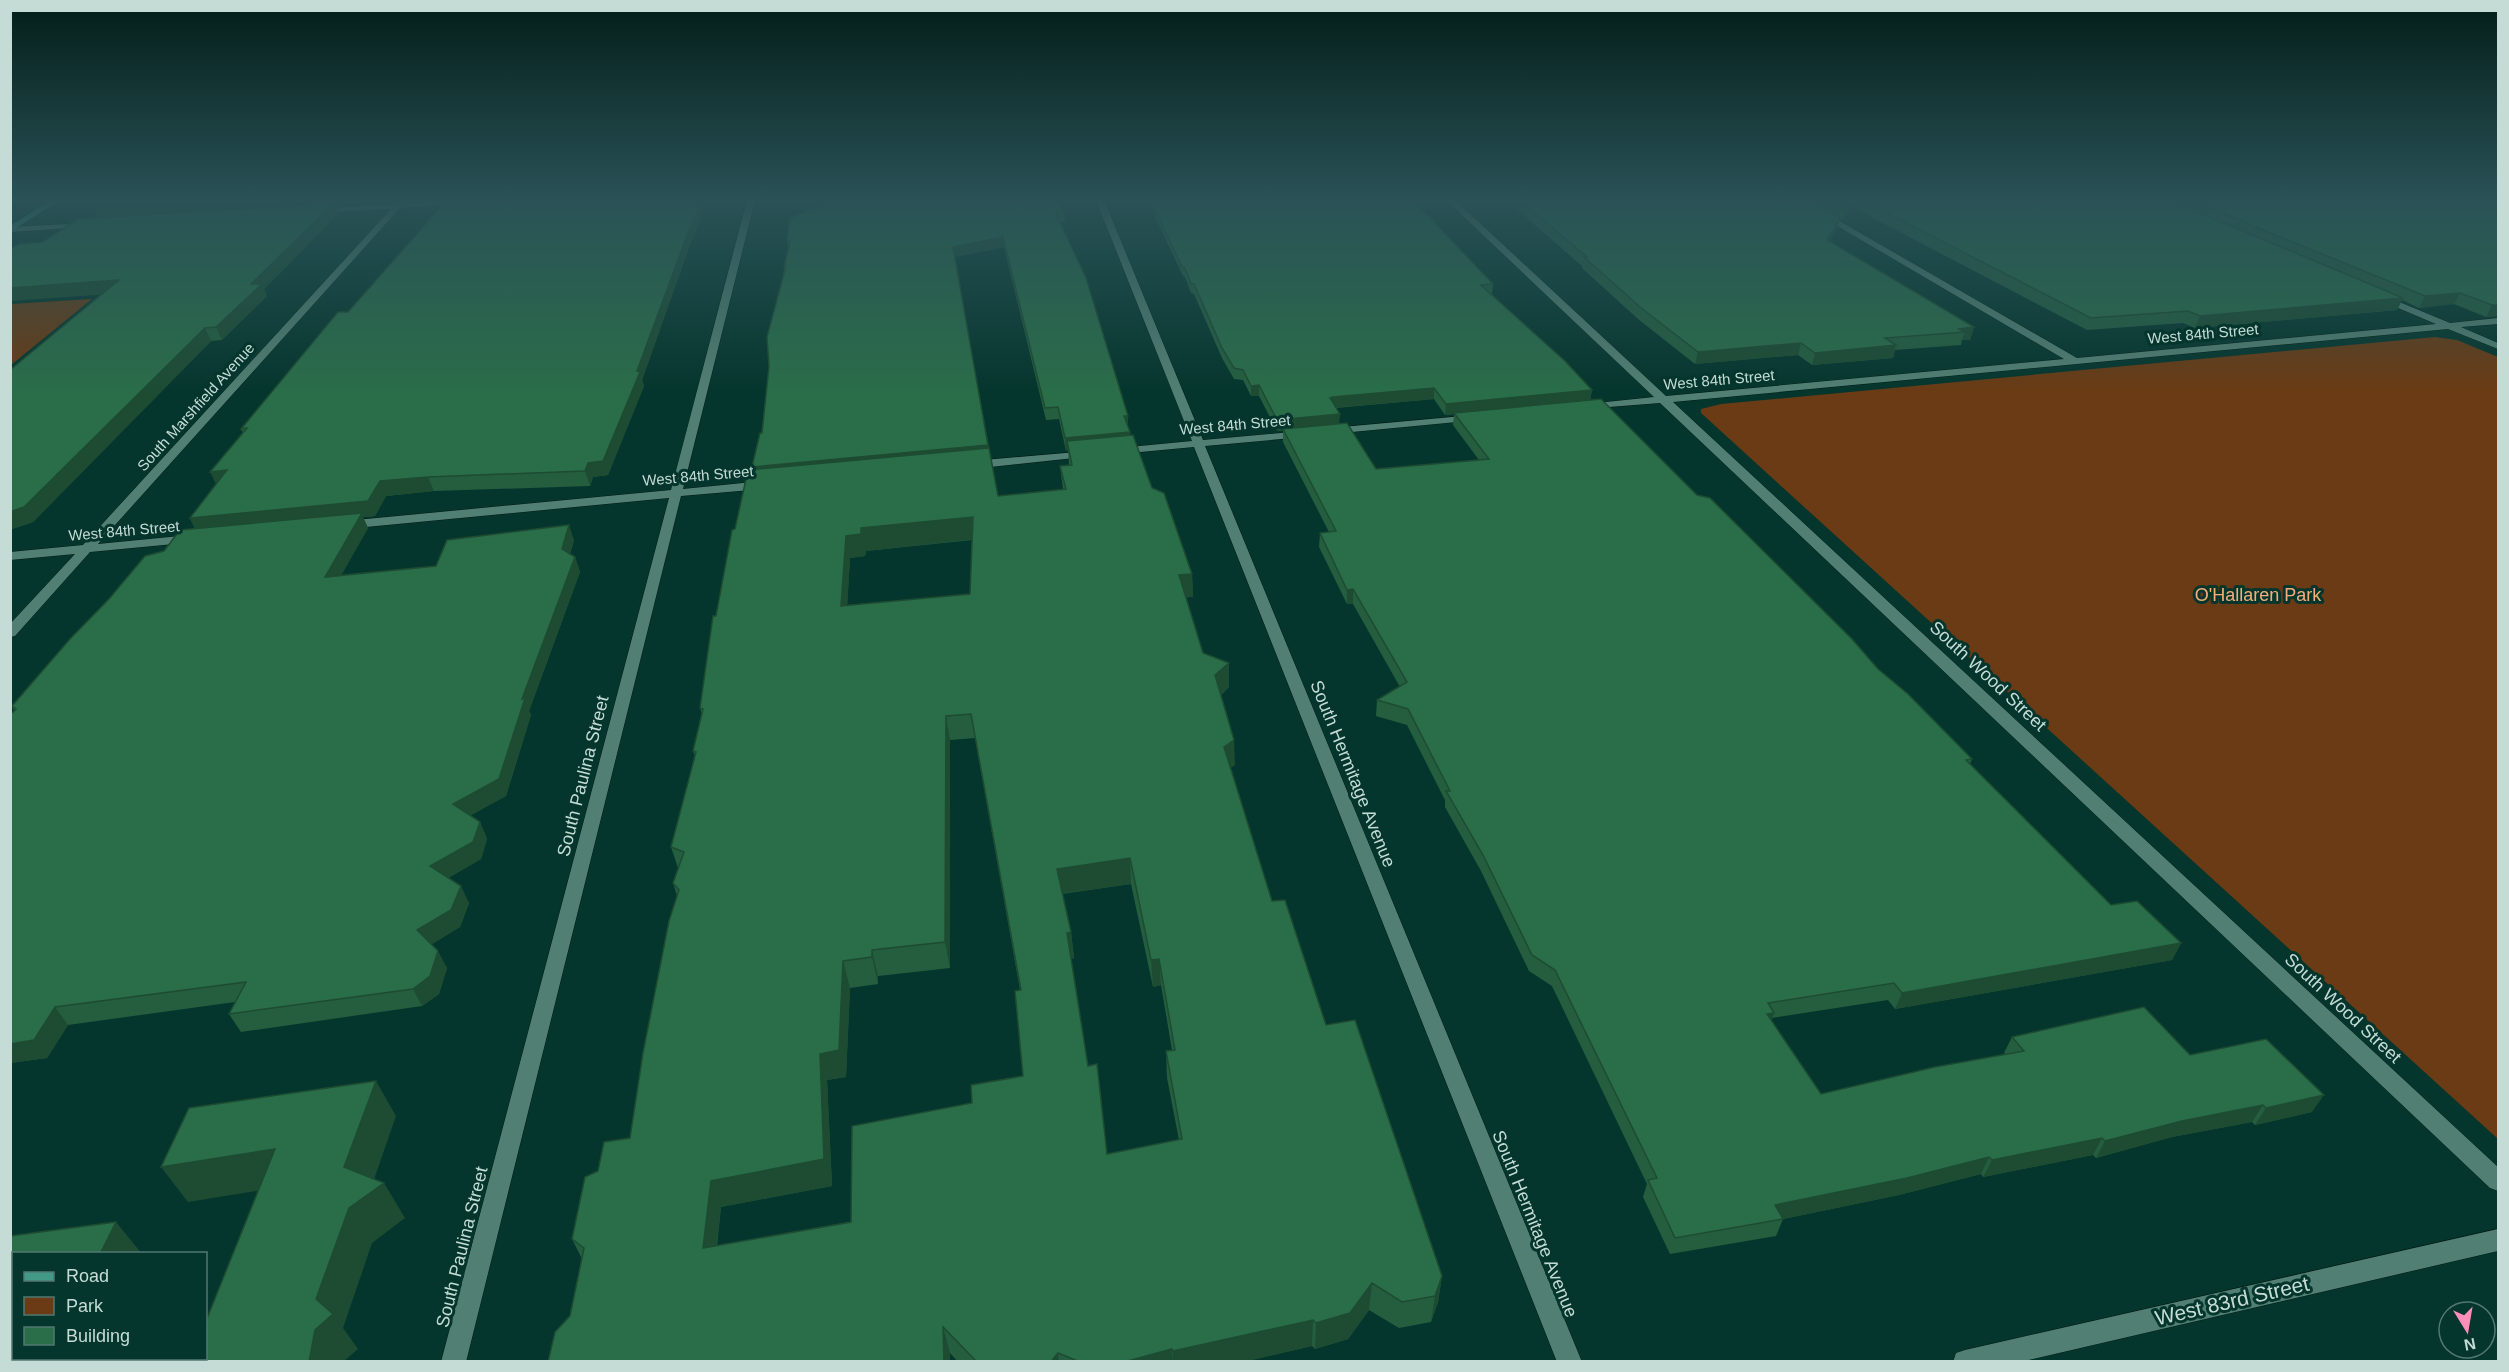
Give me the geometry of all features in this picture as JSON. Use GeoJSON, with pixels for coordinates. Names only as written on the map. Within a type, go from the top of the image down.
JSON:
{"type":"FeatureCollection","features":[{"type":"Feature","properties":{"kind":"street","name":"South Marshfield Avenue"},"geometry":{"type":"LineString","coordinates":[[10,633],[345,264]]}},
{"type":"Feature","properties":{"kind":"street","name":"South Paulina Street"},"geometry":{"type":"LineString","coordinates":[[453,1362],[735,264]]}},
{"type":"Feature","properties":{"kind":"street","name":"South Hermitage Avenue"},"geometry":{"type":"LineString","coordinates":[[1126,264],[1570,1362]]}},
{"type":"Feature","properties":{"kind":"street","name":"South Wood Street"},"geometry":{"type":"LineString","coordinates":[[1519,264],[2499,1181]]}},
{"type":"Feature","properties":{"kind":"street"},"geometry":{"type":"LineString","coordinates":[[1908,264],[2075,361]]}},
{"type":"Feature","properties":{"kind":"street"},"geometry":{"type":"LineString","coordinates":[[2374,295],[2499,346]]}},
{"type":"Feature","properties":{"kind":"street","name":"West 84th Street"},"geometry":{"type":"LineString","coordinates":[[1580,408],[2499,321]]}},
{"type":"Feature","properties":{"kind":"street","name":"West 84th Street"},"geometry":{"type":"LineString","coordinates":[[959,467],[1487,417]]}},
{"type":"Feature","properties":{"kind":"street","name":"West 84th Street"},"geometry":{"type":"LineString","coordinates":[[333,526],[774,484]]}},
{"type":"Feature","properties":{"kind":"street","name":"West 84th Street"},"geometry":{"type":"LineString","coordinates":[[10,556],[202,538]]}},
{"type":"Feature","properties":{"kind":"street","name":"West 83rd Street"},"geometry":{"type":"LineString","coordinates":[[1965,1362],[2499,1240]]}},
{"type":"Feature","properties":{"kind":"green space"},"geometry":{"type":"Polygon","coordinates":[[[92,299],[11,365],[11,304],[92,299]]]}},
{"type":"Feature","properties":{"kind":"green space","name":"O'Hallaren Park"},"geometry":{"type":"Polygon","coordinates":[[[2435,337],[2457,340],[2498,357],[2498,1139],[1701,413],[1701,409],[1721,404],[2435,337]]]}},
{"type":"Feature","properties":{"kind":"building"},"geometry":{"type":"Polygon","coordinates":[[[10,264],[271,264],[251,284],[262,284],[216,327],[205,328],[24,507],[10,512],[10,370],[119,280],[10,288],[10,264]]]}},
{"type":"Feature","properties":{"kind":"building"},"geometry":{"type":"Polygon","coordinates":[[[390,264],[676,264],[637,371],[640,372],[603,461],[588,463],[585,471],[380,481],[368,501],[190,518],[227,470],[210,472],[247,428],[241,429],[338,312],[348,312],[390,264]]]}},
{"type":"Feature","properties":{"kind":"building"},"geometry":{"type":"Polygon","coordinates":[[[785,264],[956,264],[988,445],[752,467],[760,433],[762,433],[769,366],[767,337],[786,266],[784,267],[785,264]]]}},
{"type":"Feature","properties":{"kind":"building"},"geometry":{"type":"Polygon","coordinates":[[[1010,264],[1079,264],[1086,278],[1128,416],[1124,416],[1130,432],[1065,438],[1058,407],[1045,408],[1010,264]]]}},
{"type":"Feature","properties":{"kind":"building"},"geometry":{"type":"Polygon","coordinates":[[[1181,264],[1474,264],[1493,284],[1481,285],[1565,361],[1592,390],[1446,404],[1434,388],[1333,397],[1330,398],[1340,414],[1277,420],[1259,385],[1251,386],[1243,370],[1234,368],[1222,348],[1194,284],[1191,284],[1185,268],[1181,264]]]}},
{"type":"Feature","properties":{"kind":"building"},"geometry":{"type":"Polygon","coordinates":[[[1592,264],[1868,264],[1974,327],[1959,329],[1965,332],[1885,338],[1896,345],[1815,353],[1801,343],[1698,352],[1640,307],[1592,264]]]}},
{"type":"Feature","properties":{"kind":"building"},"geometry":{"type":"Polygon","coordinates":[[[1986,264],[2322,264],[2403,298],[2200,316],[2188,311],[2091,318],[1986,264]]]}},
{"type":"Feature","properties":{"kind":"building"},"geometry":{"type":"Polygon","coordinates":[[[2347,264],[2499,264],[2499,305],[2492,305],[2460,293],[2425,296],[2347,264]]]}},
{"type":"Feature","properties":{"kind":"building"},"geometry":{"type":"Polygon","coordinates":[[[1601,399],[1697,495],[1710,498],[1852,639],[1878,669],[1908,694],[1972,759],[1966,760],[2111,905],[2137,901],[2181,943],[1902,993],[1894,983],[1768,1003],[1774,1013],[1767,1014],[1821,1094],[1935,1067],[2024,1051],[2012,1037],[2144,1007],[2190,1055],[2266,1039],[2324,1095],[2266,1108],[2263,1105],[2182,1121],[2105,1141],[2102,1138],[1992,1160],[1989,1157],[1907,1178],[1775,1205],[1783,1219],[1675,1238],[1648,1180],[1657,1178],[1555,970],[1532,955],[1483,855],[1446,791],[1450,791],[1408,709],[1377,700],[1407,682],[1353,589],[1347,590],[1320,533],[1336,531],[1283,429],[1347,423],[1376,469],[1489,459],[1454,413],[1601,399]]]}},
{"type":"Feature","properties":{"kind":"building"},"geometry":{"type":"Polygon","coordinates":[[[1133,435],[1152,488],[1164,493],[1192,574],[1179,575],[1203,653],[1229,663],[1215,675],[1234,740],[1224,747],[1272,901],[1285,900],[1326,1025],[1355,1020],[1442,1276],[1435,1296],[1402,1302],[1372,1283],[1350,1313],[1316,1323],[1313,1320],[1173,1351],[1172,1349],[1124,1362],[1080,1362],[1058,1353],[1051,1362],[977,1362],[943,1327],[944,1362],[548,1362],[555,1332],[570,1316],[584,1248],[572,1239],[585,1177],[598,1171],[604,1142],[630,1138],[643,1053],[669,921],[679,890],[673,883],[684,852],[671,847],[696,752],[693,751],[703,709],[700,708],[713,616],[716,616],[732,530],[735,529],[748,470],[989,448],[998,496],[1066,489],[1060,466],[1072,465],[1067,441],[1133,435]],[[973,517],[861,528],[861,534],[846,536],[841,606],[970,594],[973,517]],[[971,714],[946,716],[945,942],[872,950],[872,957],[843,961],[839,1050],[820,1054],[824,1159],[711,1181],[703,1248],[851,1222],[852,1126],[972,1103],[971,1085],[1023,1076],[1015,991],[1021,990],[971,714]],[[1130,858],[1057,869],[1071,932],[1067,933],[1088,1066],[1097,1064],[1107,1154],[1182,1139],[1166,1051],[1175,1050],[1159,959],[1151,960],[1130,858]]]}},
{"type":"Feature","properties":{"kind":"building"},"geometry":{"type":"Polygon","coordinates":[[[362,513],[325,577],[436,566],[447,540],[569,525],[562,549],[575,557],[522,699],[525,698],[499,779],[453,804],[480,822],[473,842],[430,866],[461,886],[451,910],[417,930],[438,951],[430,976],[413,989],[229,1014],[246,982],[55,1007],[34,1040],[10,1044],[10,715],[16,709],[12,706],[145,556],[164,551],[180,530],[362,513]]]}},
{"type":"Feature","properties":{"kind":"building"},"geometry":{"type":"Polygon","coordinates":[[[376,1081],[344,1167],[384,1183],[349,1208],[316,1299],[333,1314],[315,1330],[309,1362],[189,1362],[190,1360],[207,1360],[207,1319],[275,1149],[161,1167],[189,1108],[376,1081]]]}},
{"type":"Feature","properties":{"kind":"building"},"geometry":{"type":"Polygon","coordinates":[[[116,1222],[101,1252],[12,1252],[12,1360],[48,1360],[47,1362],[10,1362],[10,1236],[116,1222]]]}}]}
